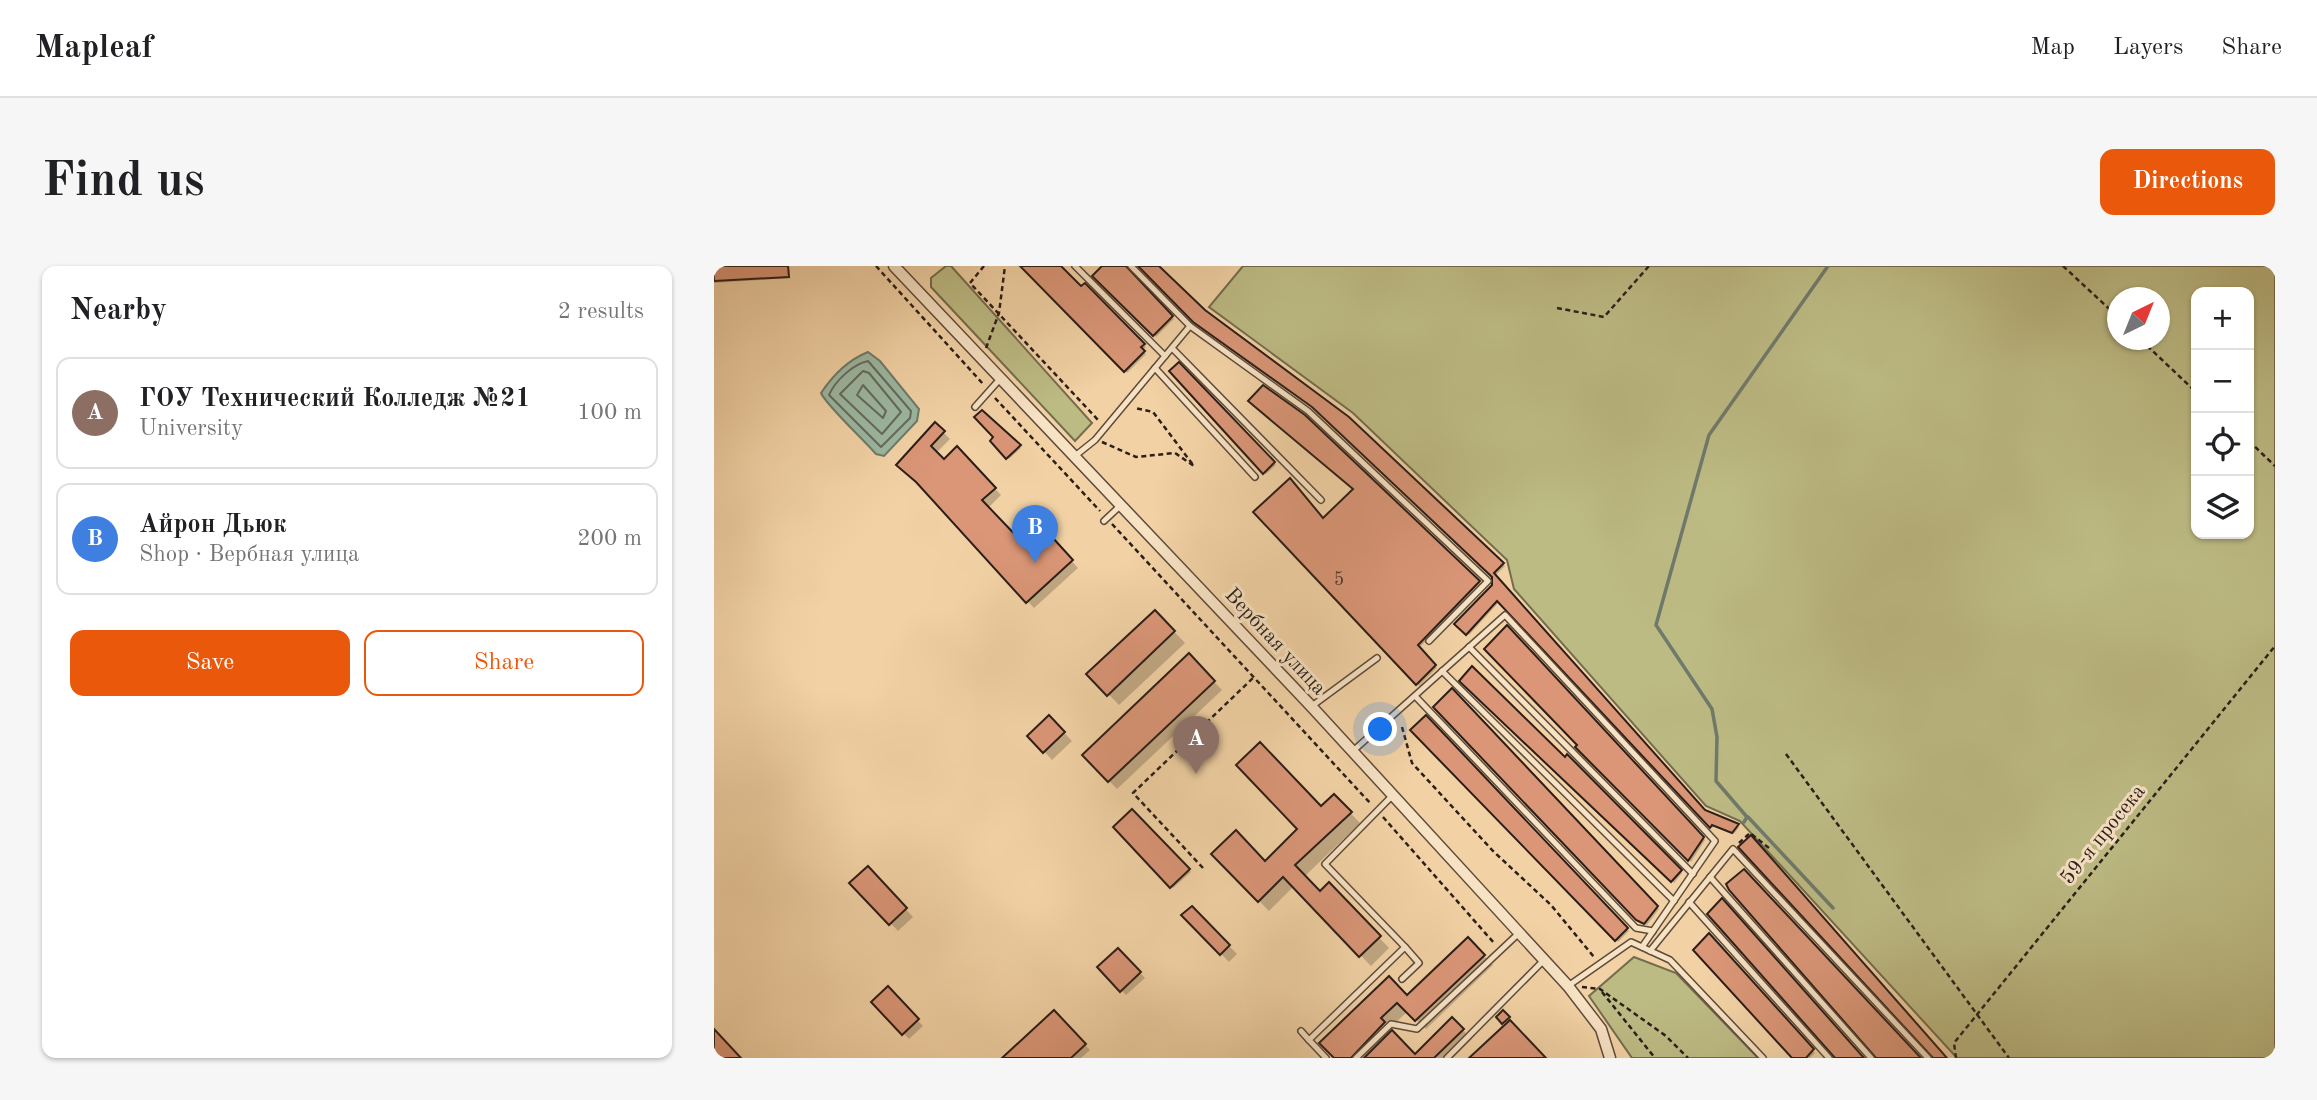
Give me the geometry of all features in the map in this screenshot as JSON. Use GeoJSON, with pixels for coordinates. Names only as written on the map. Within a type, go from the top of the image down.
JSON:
{"type":"FeatureCollection","features":[{"type":"Feature","properties":{"kind":"street","name":"Вербная улица"},"geometry":{"type":"LineString","coordinates":[[894,266],[1311,706],[1568,985],[1601,1029],[1610,1058]]}},
{"type":"Feature","properties":{"kind":"lane"},"geometry":{"type":"LineString","coordinates":[[1075,266],[1165,356]]}},
{"type":"Feature","properties":{"kind":"lane"},"geometry":{"type":"LineString","coordinates":[[1131,266],[1189,326],[1308,411],[1488,580],[1429,641]]}},
{"type":"Feature","properties":{"kind":"lane"},"geometry":{"type":"LineString","coordinates":[[1075,456],[1095,440],[1189,326]]}},
{"type":"Feature","properties":{"kind":"lane"},"geometry":{"type":"LineString","coordinates":[[1172,348],[1321,500]]}},
{"type":"Feature","properties":{"kind":"lane"},"geometry":{"type":"LineString","coordinates":[[1155,368],[1255,477]]}},
{"type":"Feature","properties":{"kind":"lane"},"geometry":{"type":"LineString","coordinates":[[975,407],[1000,379]]}},
{"type":"Feature","properties":{"kind":"lane"},"geometry":{"type":"LineString","coordinates":[[1105,520],[1121,505]]}},
{"type":"Feature","properties":{"kind":"lane"},"geometry":{"type":"LineString","coordinates":[[1352,751],[1505,615],[1715,841],[1642,947]]}},
{"type":"Feature","properties":{"kind":"lane"},"geometry":{"type":"LineString","coordinates":[[1469,647],[1693,874]]}},
{"type":"Feature","properties":{"kind":"lane"},"geometry":{"type":"LineString","coordinates":[[1311,706],[1377,658]]}},
{"type":"Feature","properties":{"kind":"lane"},"geometry":{"type":"LineString","coordinates":[[1442,671],[1674,901]]}},
{"type":"Feature","properties":{"kind":"lane"},"geometry":{"type":"LineString","coordinates":[[1415,696],[1636,928],[1653,931]]}},
{"type":"Feature","properties":{"kind":"lane"},"geometry":{"type":"LineString","coordinates":[[1392,795],[1325,864],[1419,962],[1402,979]]}},
{"type":"Feature","properties":{"kind":"lane"},"geometry":{"type":"LineString","coordinates":[[1650,951],[1733,849],[1928,1058]]}},
{"type":"Feature","properties":{"kind":"lane"},"geometry":{"type":"LineString","coordinates":[[1710,877],[1871,1058]]}},
{"type":"Feature","properties":{"kind":"lane"},"geometry":{"type":"LineString","coordinates":[[1689,902],[1829,1058]]}},
{"type":"Feature","properties":{"kind":"lane"},"geometry":{"type":"LineString","coordinates":[[1356,1058],[1391,1024],[1417,1029],[1519,933]]}},
{"type":"Feature","properties":{"kind":"lane"},"geometry":{"type":"LineString","coordinates":[[1568,985],[1631,942],[1670,960],[1763,1058]]}},
{"type":"Feature","properties":{"kind":"lane"},"geometry":{"type":"LineString","coordinates":[[1309,1040],[1405,947]]}},
{"type":"Feature","properties":{"kind":"lane"},"geometry":{"type":"LineString","coordinates":[[1447,1058],[1544,960]]}},
{"type":"Feature","properties":{"kind":"lane"},"geometry":{"type":"LineString","coordinates":[[1301,1031],[1326,1058]]}},
{"type":"Feature","properties":{"kind":"path"},"geometry":{"type":"LineString","coordinates":[[876,266],[1105,520],[1377,810],[1500,950]]}},
{"type":"Feature","properties":{"kind":"path"},"geometry":{"type":"LineString","coordinates":[[984,266],[970,283],[1105,428]]}},
{"type":"Feature","properties":{"kind":"path"},"geometry":{"type":"LineString","coordinates":[[982,360],[999,313],[1005,266]]}},
{"type":"Feature","properties":{"kind":"path"},"geometry":{"type":"LineString","coordinates":[[1557,308],[1604,317],[1649,266]]}},
{"type":"Feature","properties":{"kind":"path"},"geometry":{"type":"LineString","coordinates":[[2063,266],[2107,307]]}},
{"type":"Feature","properties":{"kind":"path"},"geometry":{"type":"LineString","coordinates":[[2152,350],[2191,387]]}},
{"type":"Feature","properties":{"kind":"path"},"geometry":{"type":"LineString","coordinates":[[1095,440],[1136,457],[1175,453],[1194,466],[1153,412],[1124,405]]}},
{"type":"Feature","properties":{"kind":"path"},"geometry":{"type":"LineString","coordinates":[[2254,446],[2275,466]]}},
{"type":"Feature","properties":{"kind":"path","name":"59-я просека"},"geometry":{"type":"LineString","coordinates":[[1956,1058],[1954,1043],[2275,646]]}},
{"type":"Feature","properties":{"kind":"path"},"geometry":{"type":"LineString","coordinates":[[1203,868],[1133,793],[1253,678]]}},
{"type":"Feature","properties":{"kind":"path"},"geometry":{"type":"LineString","coordinates":[[1402,727],[1412,763],[1493,850],[1551,905],[1601,965]]}},
{"type":"Feature","properties":{"kind":"path"},"geometry":{"type":"LineString","coordinates":[[1786,754],[2009,1058]]}},
{"type":"Feature","properties":{"kind":"path"},"geometry":{"type":"LineString","coordinates":[[1733,849],[1751,833],[1769,848]]}},
{"type":"Feature","properties":{"kind":"path"},"geometry":{"type":"LineString","coordinates":[[1568,985],[1600,989],[1666,1037],[1688,1058]]}},
{"type":"Feature","properties":{"kind":"path"},"geometry":{"type":"LineString","coordinates":[[1600,989],[1655,1058]]}},
{"type":"Feature","properties":{"kind":"shaded area"},"geometry":{"type":"Polygon","coordinates":[[[946,266],[951,266],[1092,423],[1075,441],[931,287],[931,278],[946,266]]]}},
{"type":"Feature","properties":{"kind":"shaded area"},"geometry":{"type":"Polygon","coordinates":[[[1243,266],[2275,266],[2275,1058],[1957,1058],[1740,821],[1706,806],[1514,589],[1507,560],[1353,413],[1209,307],[1243,266]]]}},
{"type":"Feature","properties":{"kind":"shaded area"},"geometry":{"type":"Polygon","coordinates":[[[1634,957],[1676,973],[1758,1058],[1632,1058],[1589,996],[1634,957]]]}},
{"type":"Feature","properties":{"kind":"water"},"geometry":{"type":"Polygon","coordinates":[[[868,352],[880,361],[919,409],[917,421],[884,456],[876,454],[837,414],[821,393],[842,369],[868,352]]]}},
{"type":"Feature","properties":{"kind":"building"},"geometry":{"type":"Polygon","coordinates":[[[714,266],[788,266],[789,277],[714,281],[714,266]]]}},
{"type":"Feature","properties":{"kind":"building"},"geometry":{"type":"Polygon","coordinates":[[[1020,266],[1061,266],[1081,286],[1085,283],[1145,344],[1141,347],[1145,351],[1124,372],[1020,266]]]}},
{"type":"Feature","properties":{"kind":"building"},"geometry":{"type":"Polygon","coordinates":[[[1102,266],[1126,266],[1173,316],[1153,336],[1092,276],[1102,266]]]}},
{"type":"Feature","properties":{"kind":"building"},"geometry":{"type":"Polygon","coordinates":[[[1138,266],[1159,266],[1205,310],[1349,417],[1504,563],[1494,573],[1705,810],[1739,824],[1732,833],[1712,825],[1710,828],[1497,601],[1466,635],[1454,624],[1492,585],[1492,577],[1312,407],[1193,322],[1138,266]]]}},
{"type":"Feature","properties":{"kind":"building"},"geometry":{"type":"Polygon","coordinates":[[[1179,362],[1275,462],[1263,474],[1169,371],[1179,362]]]}},
{"type":"Feature","properties":{"kind":"building"},"geometry":{"type":"Polygon","coordinates":[[[1263,385],[1305,415],[1480,581],[1418,645],[1436,665],[1416,685],[1253,512],[1290,478],[1323,518],[1353,489],[1248,401],[1263,385]]]}},
{"type":"Feature","properties":{"kind":"building"},"geometry":{"type":"Polygon","coordinates":[[[982,410],[1021,445],[1006,459],[990,441],[993,437],[974,417],[982,410]]]}},
{"type":"Feature","properties":{"kind":"building"},"geometry":{"type":"Polygon","coordinates":[[[935,422],[945,431],[931,446],[944,459],[957,446],[996,488],[982,500],[1023,543],[1042,526],[1073,560],[1026,603],[916,482],[896,465],[935,422]]]}},
{"type":"Feature","properties":{"kind":"building"},"geometry":{"type":"Polygon","coordinates":[[[1155,610],[1175,631],[1107,696],[1086,674],[1155,610]]]}},
{"type":"Feature","properties":{"kind":"building"},"geometry":{"type":"Polygon","coordinates":[[[1507,625],[1704,837],[1688,861],[1575,747],[1577,745],[1484,649],[1507,625]]]}},
{"type":"Feature","properties":{"kind":"building"},"geometry":{"type":"Polygon","coordinates":[[[1189,653],[1215,681],[1108,782],[1082,755],[1189,653]]]}},
{"type":"Feature","properties":{"kind":"building"},"geometry":{"type":"Polygon","coordinates":[[[1472,666],[1565,757],[1567,754],[1682,870],[1671,882],[1459,681],[1472,666]]]}},
{"type":"Feature","properties":{"kind":"building"},"geometry":{"type":"Polygon","coordinates":[[[1452,688],[1658,906],[1644,924],[1636,920],[1433,707],[1452,688]]]}},
{"type":"Feature","properties":{"kind":"building"},"geometry":{"type":"Polygon","coordinates":[[[1049,715],[1065,732],[1043,753],[1027,736],[1049,715]]]}},
{"type":"Feature","properties":{"kind":"building"},"geometry":{"type":"Polygon","coordinates":[[[1426,715],[1628,928],[1615,941],[1410,730],[1426,715]]]}},
{"type":"Feature","properties":{"kind":"building"},"geometry":{"type":"Polygon","coordinates":[[[1260,742],[1321,806],[1334,794],[1352,812],[1295,865],[1320,891],[1329,882],[1381,936],[1359,957],[1283,877],[1258,902],[1211,854],[1236,830],[1265,861],[1297,829],[1236,765],[1260,742]]]}},
{"type":"Feature","properties":{"kind":"building"},"geometry":{"type":"Polygon","coordinates":[[[1132,809],[1190,869],[1170,888],[1113,827],[1132,809]]]}},
{"type":"Feature","properties":{"kind":"building"},"geometry":{"type":"Polygon","coordinates":[[[1751,835],[1947,1058],[1933,1058],[1738,847],[1751,835]]]}},
{"type":"Feature","properties":{"kind":"building"},"geometry":{"type":"Polygon","coordinates":[[[868,866],[907,908],[889,925],[849,883],[868,866]]]}},
{"type":"Feature","properties":{"kind":"building"},"geometry":{"type":"Polygon","coordinates":[[[1744,869],[1921,1058],[1876,1058],[1729,890],[1726,884],[1744,869]]]}},
{"type":"Feature","properties":{"kind":"building"},"geometry":{"type":"Polygon","coordinates":[[[1722,898],[1864,1058],[1835,1058],[1707,914],[1722,898]]]}},
{"type":"Feature","properties":{"kind":"building"},"geometry":{"type":"Polygon","coordinates":[[[1192,906],[1230,945],[1220,955],[1181,915],[1192,906]]]}},
{"type":"Feature","properties":{"kind":"building"},"geometry":{"type":"Polygon","coordinates":[[[1709,933],[1814,1049],[1806,1058],[1792,1058],[1693,950],[1709,933]]]}},
{"type":"Feature","properties":{"kind":"building"},"geometry":{"type":"Polygon","coordinates":[[[1468,937],[1485,955],[1415,1021],[1397,1003],[1381,1018],[1385,1022],[1351,1058],[1334,1058],[1319,1043],[1389,976],[1407,995],[1468,937]]]}},
{"type":"Feature","properties":{"kind":"building"},"geometry":{"type":"Polygon","coordinates":[[[1118,948],[1141,972],[1120,992],[1097,967],[1118,948]]]}},
{"type":"Feature","properties":{"kind":"building"},"geometry":{"type":"Polygon","coordinates":[[[888,986],[919,1019],[902,1035],[871,1002],[888,986]]]}},
{"type":"Feature","properties":{"kind":"building"},"geometry":{"type":"Polygon","coordinates":[[[1054,1010],[1086,1044],[1071,1058],[1002,1058],[1054,1010]]]}},
{"type":"Feature","properties":{"kind":"building"},"geometry":{"type":"Polygon","coordinates":[[[1503,1010],[1510,1017],[1502,1024],[1496,1017],[1503,1010]]]}},
{"type":"Feature","properties":{"kind":"building"},"geometry":{"type":"Polygon","coordinates":[[[1452,1017],[1464,1029],[1434,1058],[1364,1058],[1392,1030],[1415,1054],[1452,1017]]]}},
{"type":"Feature","properties":{"kind":"building"},"geometry":{"type":"Polygon","coordinates":[[[1510,1020],[1546,1058],[1469,1058],[1510,1020]]]}},
{"type":"Feature","properties":{"kind":"building"},"geometry":{"type":"Polygon","coordinates":[[[714,1029],[741,1058],[714,1058],[714,1029]]]}},
{"type":"Feature","properties":{"kind":"waterway"},"geometry":{"type":"LineString","coordinates":[[1744,822],[1747,817],[1716,781],[1717,737],[1712,709],[1656,625],[1709,435],[1828,266]]}},
{"type":"Feature","properties":{"kind":"waterway"},"geometry":{"type":"LineString","coordinates":[[1748,817],[1833,908]]}},
{"type":"Feature","properties":{"kind":"place","name":"Айрон Дьюк"},"geometry":{"type":"Point","coordinates":[1035,563]}},
{"type":"Feature","properties":{"kind":"place","name":"ГОУ Технический Колледж №21"},"geometry":{"type":"Point","coordinates":[1196,774]}}]}
